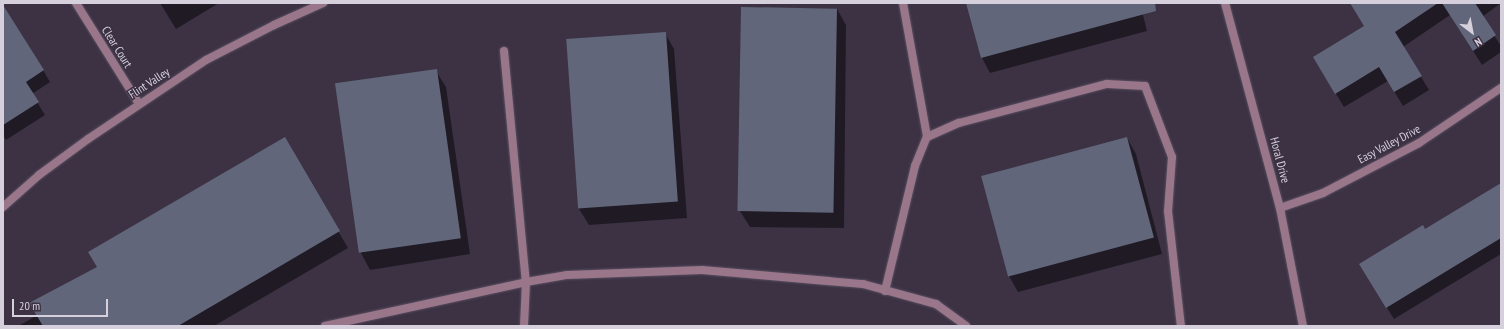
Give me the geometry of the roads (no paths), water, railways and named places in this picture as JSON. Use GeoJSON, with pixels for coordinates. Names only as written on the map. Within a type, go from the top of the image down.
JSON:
{"type":"FeatureCollection","features":[{"type":"Feature","properties":{"kind":"street","name":"Clear Court"},"geometry":{"type":"LineString","coordinates":[[76,3],[139,104]]}},
{"type":"Feature","properties":{"kind":"street","name":"Flint Valley"},"geometry":{"type":"LineString","coordinates":[[3,207],[39,175],[139,104],[206,60],[274,25],[323,3]]}},
{"type":"Feature","properties":{"kind":"street"},"geometry":{"type":"LineString","coordinates":[[885,291],[915,166],[928,137],[903,3]]}},
{"type":"Feature","properties":{"kind":"street","name":"Horal Drive"},"geometry":{"type":"LineString","coordinates":[[1225,3],[1280,208],[1303,326]]}},
{"type":"Feature","properties":{"kind":"street"},"geometry":{"type":"LineString","coordinates":[[504,51],[526,282],[524,326]]}},
{"type":"Feature","properties":{"kind":"street"},"geometry":{"type":"LineString","coordinates":[[928,137],[960,123],[1107,84],[1145,86],[1172,157],[1168,211],[1181,326]]}},
{"type":"Feature","properties":{"kind":"street","name":"Easy Valley Drive"},"geometry":{"type":"LineString","coordinates":[[1280,208],[1323,193],[1419,143],[1501,88]]}},
{"type":"Feature","properties":{"kind":"street"},"geometry":{"type":"LineString","coordinates":[[325,326],[526,282],[567,275],[702,270],[863,284],[936,304],[966,326]]}}]}
